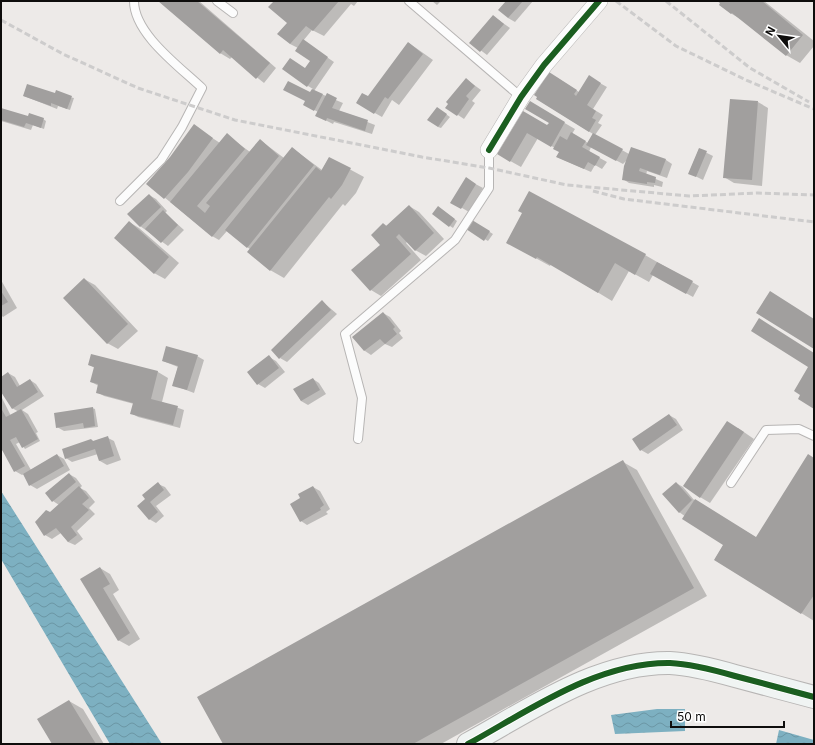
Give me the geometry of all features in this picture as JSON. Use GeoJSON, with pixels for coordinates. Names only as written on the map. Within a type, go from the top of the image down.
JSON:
{"type":"FeatureCollection","features":[{"type":"Feature","properties":{"kind":"street"},"geometry":{"type":"LineString","coordinates":[[489,150],[521,97],[544,65],[599,1]]}},
{"type":"Feature","properties":{"kind":"street"},"geometry":{"type":"LineString","coordinates":[[468,744],[567,690],[601,674],[632,666],[670,663],[702,667],[814,697]]}},
{"type":"Feature","properties":{"kind":"lane"},"geometry":{"type":"LineString","coordinates":[[120,201],[161,160],[182,127],[202,88],[147,36],[134,8],[134,1]]}},
{"type":"Feature","properties":{"kind":"lane"},"geometry":{"type":"LineString","coordinates":[[217,1],[233,13]]}},
{"type":"Feature","properties":{"kind":"lane"},"geometry":{"type":"LineString","coordinates":[[409,1],[521,97]]}},
{"type":"Feature","properties":{"kind":"lane"},"geometry":{"type":"LineString","coordinates":[[358,439],[362,398],[345,334],[456,240],[489,188],[489,150]]}},
{"type":"Feature","properties":{"kind":"lane"},"geometry":{"type":"LineString","coordinates":[[731,483],[766,430],[799,429],[814,436]]}},
{"type":"Feature","properties":{"kind":"water"},"geometry":{"type":"Polygon","coordinates":[[[1,491],[162,744],[110,744],[1,559],[1,491]]]}},
{"type":"Feature","properties":{"kind":"water"},"geometry":{"type":"Polygon","coordinates":[[[657,709],[685,709],[685,731],[615,734],[611,715],[657,709]]]}},
{"type":"Feature","properties":{"kind":"water"},"geometry":{"type":"Polygon","coordinates":[[[779,730],[814,740],[814,744],[776,744],[779,730]]]}},
{"type":"Feature","properties":{"kind":"building"},"geometry":{"type":"Polygon","coordinates":[[[158,1],[197,1],[270,63],[256,79],[223,50],[220,54],[158,1]]]}},
{"type":"Feature","properties":{"kind":"building"},"geometry":{"type":"Polygon","coordinates":[[[274,1],[339,1],[313,31],[306,26],[290,44],[277,34],[287,23],[268,7],[274,1]]]}},
{"type":"Feature","properties":{"kind":"building"},"geometry":{"type":"Polygon","coordinates":[[[506,1],[523,1],[508,18],[498,10],[506,1]]]}},
{"type":"Feature","properties":{"kind":"building"},"geometry":{"type":"Polygon","coordinates":[[[717,1],[762,1],[803,35],[786,56],[732,13],[731,14],[719,5],[720,3],[717,1]]]}},
{"type":"Feature","properties":{"kind":"building"},"geometry":{"type":"Polygon","coordinates":[[[493,15],[504,24],[480,52],[469,43],[493,15]]]}},
{"type":"Feature","properties":{"kind":"building"},"geometry":{"type":"Polygon","coordinates":[[[303,39],[328,57],[307,87],[282,69],[290,58],[305,68],[310,61],[295,51],[303,39]]]}},
{"type":"Feature","properties":{"kind":"building"},"geometry":{"type":"Polygon","coordinates":[[[408,42],[423,54],[388,99],[385,97],[374,114],[356,103],[362,93],[368,96],[408,42]]]}},
{"type":"Feature","properties":{"kind":"building"},"geometry":{"type":"Polygon","coordinates":[[[549,72],[577,90],[574,94],[576,96],[589,75],[601,83],[587,105],[596,111],[592,118],[596,120],[589,132],[536,99],[537,97],[534,95],[549,72]]]}},
{"type":"Feature","properties":{"kind":"building"},"geometry":{"type":"Polygon","coordinates":[[[466,78],[475,86],[466,96],[469,99],[457,116],[445,108],[448,104],[446,102],[466,78]]]}},
{"type":"Feature","properties":{"kind":"building"},"geometry":{"type":"Polygon","coordinates":[[[288,81],[310,92],[312,89],[323,94],[314,111],[303,105],[305,101],[283,90],[288,81]]]}},
{"type":"Feature","properties":{"kind":"building"},"geometry":{"type":"Polygon","coordinates":[[[27,84],[55,93],[56,90],[72,96],[67,109],[51,103],[51,106],[23,96],[27,84]]]}},
{"type":"Feature","properties":{"kind":"building"},"geometry":{"type":"Polygon","coordinates":[[[327,93],[337,98],[332,108],[368,120],[365,131],[327,118],[326,121],[315,116],[327,93]]]}},
{"type":"Feature","properties":{"kind":"building"},"geometry":{"type":"Polygon","coordinates":[[[730,99],[758,101],[752,180],[723,178],[730,99]]]}},
{"type":"Feature","properties":{"kind":"building"},"geometry":{"type":"Polygon","coordinates":[[[530,101],[565,122],[551,147],[527,133],[510,162],[497,154],[523,111],[547,125],[549,123],[525,109],[530,101]]]}},
{"type":"Feature","properties":{"kind":"building"},"geometry":{"type":"Polygon","coordinates":[[[437,107],[447,114],[438,127],[427,120],[437,107]]]}},
{"type":"Feature","properties":{"kind":"building"},"geometry":{"type":"Polygon","coordinates":[[[1,108],[28,116],[29,113],[44,118],[41,128],[26,123],[24,127],[1,120],[1,108]]]}},
{"type":"Feature","properties":{"kind":"building"},"geometry":{"type":"Polygon","coordinates":[[[194,124],[213,138],[188,172],[164,199],[146,184],[170,157],[194,124]]]}},
{"type":"Feature","properties":{"kind":"building"},"geometry":{"type":"Polygon","coordinates":[[[571,132],[586,141],[582,147],[600,157],[595,166],[588,162],[584,169],[556,157],[559,152],[553,149],[560,136],[567,140],[571,132]]]}},
{"type":"Feature","properties":{"kind":"building"},"geometry":{"type":"Polygon","coordinates":[[[227,133],[245,149],[197,206],[205,213],[210,206],[206,203],[260,139],[279,156],[212,237],[170,202],[227,133]]]}},
{"type":"Feature","properties":{"kind":"building"},"geometry":{"type":"Polygon","coordinates":[[[593,133],[623,149],[616,161],[586,145],[593,133]]]}},
{"type":"Feature","properties":{"kind":"building"},"geometry":{"type":"Polygon","coordinates":[[[292,147],[314,165],[247,248],[225,230],[292,147]]]}},
{"type":"Feature","properties":{"kind":"building"},"geometry":{"type":"Polygon","coordinates":[[[631,147],[666,159],[660,175],[640,168],[639,171],[656,177],[655,183],[647,182],[647,184],[622,180],[624,166],[631,147]]]}},
{"type":"Feature","properties":{"kind":"building"},"geometry":{"type":"Polygon","coordinates":[[[699,148],[707,151],[696,177],[688,174],[699,148]]]}},
{"type":"Feature","properties":{"kind":"building"},"geometry":{"type":"Polygon","coordinates":[[[329,157],[351,168],[342,185],[331,199],[329,197],[270,271],[247,252],[316,167],[321,171],[329,157]]]}},
{"type":"Feature","properties":{"kind":"building"},"geometry":{"type":"Polygon","coordinates":[[[466,177],[476,184],[461,209],[450,203],[466,177]]]}},
{"type":"Feature","properties":{"kind":"building"},"geometry":{"type":"Polygon","coordinates":[[[529,191],[646,254],[635,275],[615,263],[598,293],[537,257],[536,259],[506,243],[522,213],[518,211],[529,191]]]}},
{"type":"Feature","properties":{"kind":"building"},"geometry":{"type":"Polygon","coordinates":[[[149,194],[161,207],[140,227],[127,214],[149,194]]]}},
{"type":"Feature","properties":{"kind":"building"},"geometry":{"type":"Polygon","coordinates":[[[409,205],[434,233],[415,251],[399,234],[396,237],[411,254],[370,291],[351,270],[380,245],[371,235],[383,223],[386,226],[409,205]]]}},
{"type":"Feature","properties":{"kind":"building"},"geometry":{"type":"Polygon","coordinates":[[[438,206],[455,219],[449,227],[432,214],[438,206]]]}},
{"type":"Feature","properties":{"kind":"building"},"geometry":{"type":"Polygon","coordinates":[[[163,210],[178,225],[161,243],[145,229],[163,210]]]}},
{"type":"Feature","properties":{"kind":"building"},"geometry":{"type":"Polygon","coordinates":[[[472,220],[490,231],[484,241],[466,229],[472,220]]]}},
{"type":"Feature","properties":{"kind":"building"},"geometry":{"type":"Polygon","coordinates":[[[129,221],[169,257],[154,274],[114,238],[129,221]]]}},
{"type":"Feature","properties":{"kind":"building"},"geometry":{"type":"Polygon","coordinates":[[[657,262],[693,281],[686,294],[650,274],[657,262]]]}},
{"type":"Feature","properties":{"kind":"building"},"geometry":{"type":"Polygon","coordinates":[[[84,278],[128,324],[107,344],[63,298],[84,278]]]}},
{"type":"Feature","properties":{"kind":"building"},"geometry":{"type":"Polygon","coordinates":[[[1,291],[8,302],[1,306],[1,291]]]}},
{"type":"Feature","properties":{"kind":"building"},"geometry":{"type":"Polygon","coordinates":[[[770,291],[814,319],[814,349],[756,313],[770,291]]]}},
{"type":"Feature","properties":{"kind":"building"},"geometry":{"type":"Polygon","coordinates":[[[322,300],[331,310],[279,359],[271,350],[322,300]]]}},
{"type":"Feature","properties":{"kind":"building"},"geometry":{"type":"Polygon","coordinates":[[[383,312],[395,327],[393,329],[397,334],[385,344],[380,339],[364,351],[352,337],[383,312]]]}},
{"type":"Feature","properties":{"kind":"building"},"geometry":{"type":"Polygon","coordinates":[[[759,318],[814,353],[814,409],[798,399],[800,395],[794,391],[808,367],[751,331],[759,318]]]}},
{"type":"Feature","properties":{"kind":"building"},"geometry":{"type":"Polygon","coordinates":[[[166,346],[198,355],[187,390],[172,386],[178,366],[162,361],[166,346]]]}},
{"type":"Feature","properties":{"kind":"building"},"geometry":{"type":"Polygon","coordinates":[[[91,354],[158,371],[151,399],[178,406],[173,425],[130,414],[133,403],[96,393],[98,384],[90,382],[94,367],[88,365],[91,354]]]}},
{"type":"Feature","properties":{"kind":"building"},"geometry":{"type":"Polygon","coordinates":[[[269,355],[279,368],[257,385],[247,372],[269,355]]]}},
{"type":"Feature","properties":{"kind":"building"},"geometry":{"type":"Polygon","coordinates":[[[8,372],[17,387],[30,379],[38,392],[12,409],[1,392],[1,377],[8,372]]]}},
{"type":"Feature","properties":{"kind":"building"},"geometry":{"type":"Polygon","coordinates":[[[313,378],[320,390],[301,401],[293,389],[313,378]]]}},
{"type":"Feature","properties":{"kind":"building"},"geometry":{"type":"Polygon","coordinates":[[[93,407],[95,426],[84,428],[83,423],[56,428],[54,413],[93,407]]]}},
{"type":"Feature","properties":{"kind":"building"},"geometry":{"type":"Polygon","coordinates":[[[1,408],[6,417],[21,409],[38,439],[22,448],[16,437],[10,440],[25,466],[14,472],[1,448],[1,408]]]}},
{"type":"Feature","properties":{"kind":"building"},"geometry":{"type":"Polygon","coordinates":[[[669,414],[677,425],[640,451],[632,439],[669,414]]]}},
{"type":"Feature","properties":{"kind":"building"},"geometry":{"type":"Polygon","coordinates":[[[727,421],[744,432],[700,498],[683,486],[727,421]]]}},
{"type":"Feature","properties":{"kind":"building"},"geometry":{"type":"Polygon","coordinates":[[[108,436],[114,456],[99,461],[95,449],[65,459],[62,449],[91,439],[93,441],[108,436]]]}},
{"type":"Feature","properties":{"kind":"building"},"geometry":{"type":"Polygon","coordinates":[[[57,454],[64,466],[29,486],[23,474],[57,454]]]}},
{"type":"Feature","properties":{"kind":"building"},"geometry":{"type":"Polygon","coordinates":[[[808,454],[814,458],[814,595],[801,614],[714,560],[723,545],[682,519],[695,499],[756,537],[808,454]]]}},
{"type":"Feature","properties":{"kind":"building"},"geometry":{"type":"Polygon","coordinates":[[[623,460],[694,588],[413,744],[223,744],[197,697],[623,460]]]}},
{"type":"Feature","properties":{"kind":"building"},"geometry":{"type":"Polygon","coordinates":[[[69,473],[76,482],[52,502],[45,493],[69,473]]]}},
{"type":"Feature","properties":{"kind":"building"},"geometry":{"type":"Polygon","coordinates":[[[158,482],[164,490],[150,502],[158,512],[149,520],[137,506],[145,499],[142,495],[158,482]]]}},
{"type":"Feature","properties":{"kind":"building"},"geometry":{"type":"Polygon","coordinates":[[[676,482],[692,500],[679,513],[662,494],[676,482]]]}},
{"type":"Feature","properties":{"kind":"building"},"geometry":{"type":"Polygon","coordinates":[[[79,486],[89,498],[82,504],[89,510],[71,527],[77,535],[68,542],[56,528],[44,536],[35,522],[46,510],[50,512],[79,486]]]}},
{"type":"Feature","properties":{"kind":"building"},"geometry":{"type":"Polygon","coordinates":[[[313,486],[324,505],[320,508],[321,510],[300,522],[290,504],[300,498],[298,494],[313,486]]]}},
{"type":"Feature","properties":{"kind":"building"},"geometry":{"type":"Polygon","coordinates":[[[100,567],[110,584],[103,588],[130,633],[118,641],[80,579],[100,567]]]}},
{"type":"Feature","properties":{"kind":"building"},"geometry":{"type":"Polygon","coordinates":[[[69,700],[96,744],[52,744],[37,719],[69,700]]]}},
{"type":"Feature","properties":{"kind":"railway"},"geometry":{"type":"LineString","coordinates":[[616,1],[676,46],[746,80],[814,109]]}},
{"type":"Feature","properties":{"kind":"railway"},"geometry":{"type":"LineString","coordinates":[[666,1],[750,68],[809,102]]}},
{"type":"Feature","properties":{"kind":"railway"},"geometry":{"type":"LineString","coordinates":[[1,20],[63,54],[138,88],[235,120],[422,157],[489,168],[567,185],[689,196],[758,193],[814,195]]}},
{"type":"Feature","properties":{"kind":"railway"},"geometry":{"type":"LineString","coordinates":[[593,191],[624,199],[814,222]]}},
{"type":"Feature","properties":{"kind":"cycle path"},"geometry":{"type":"LineString","coordinates":[[489,150],[521,97],[544,65],[599,1]]}},
{"type":"Feature","properties":{"kind":"cycle path"},"geometry":{"type":"LineString","coordinates":[[468,744],[565,690],[616,670],[643,665],[670,663],[695,666],[814,697]]}}]}
